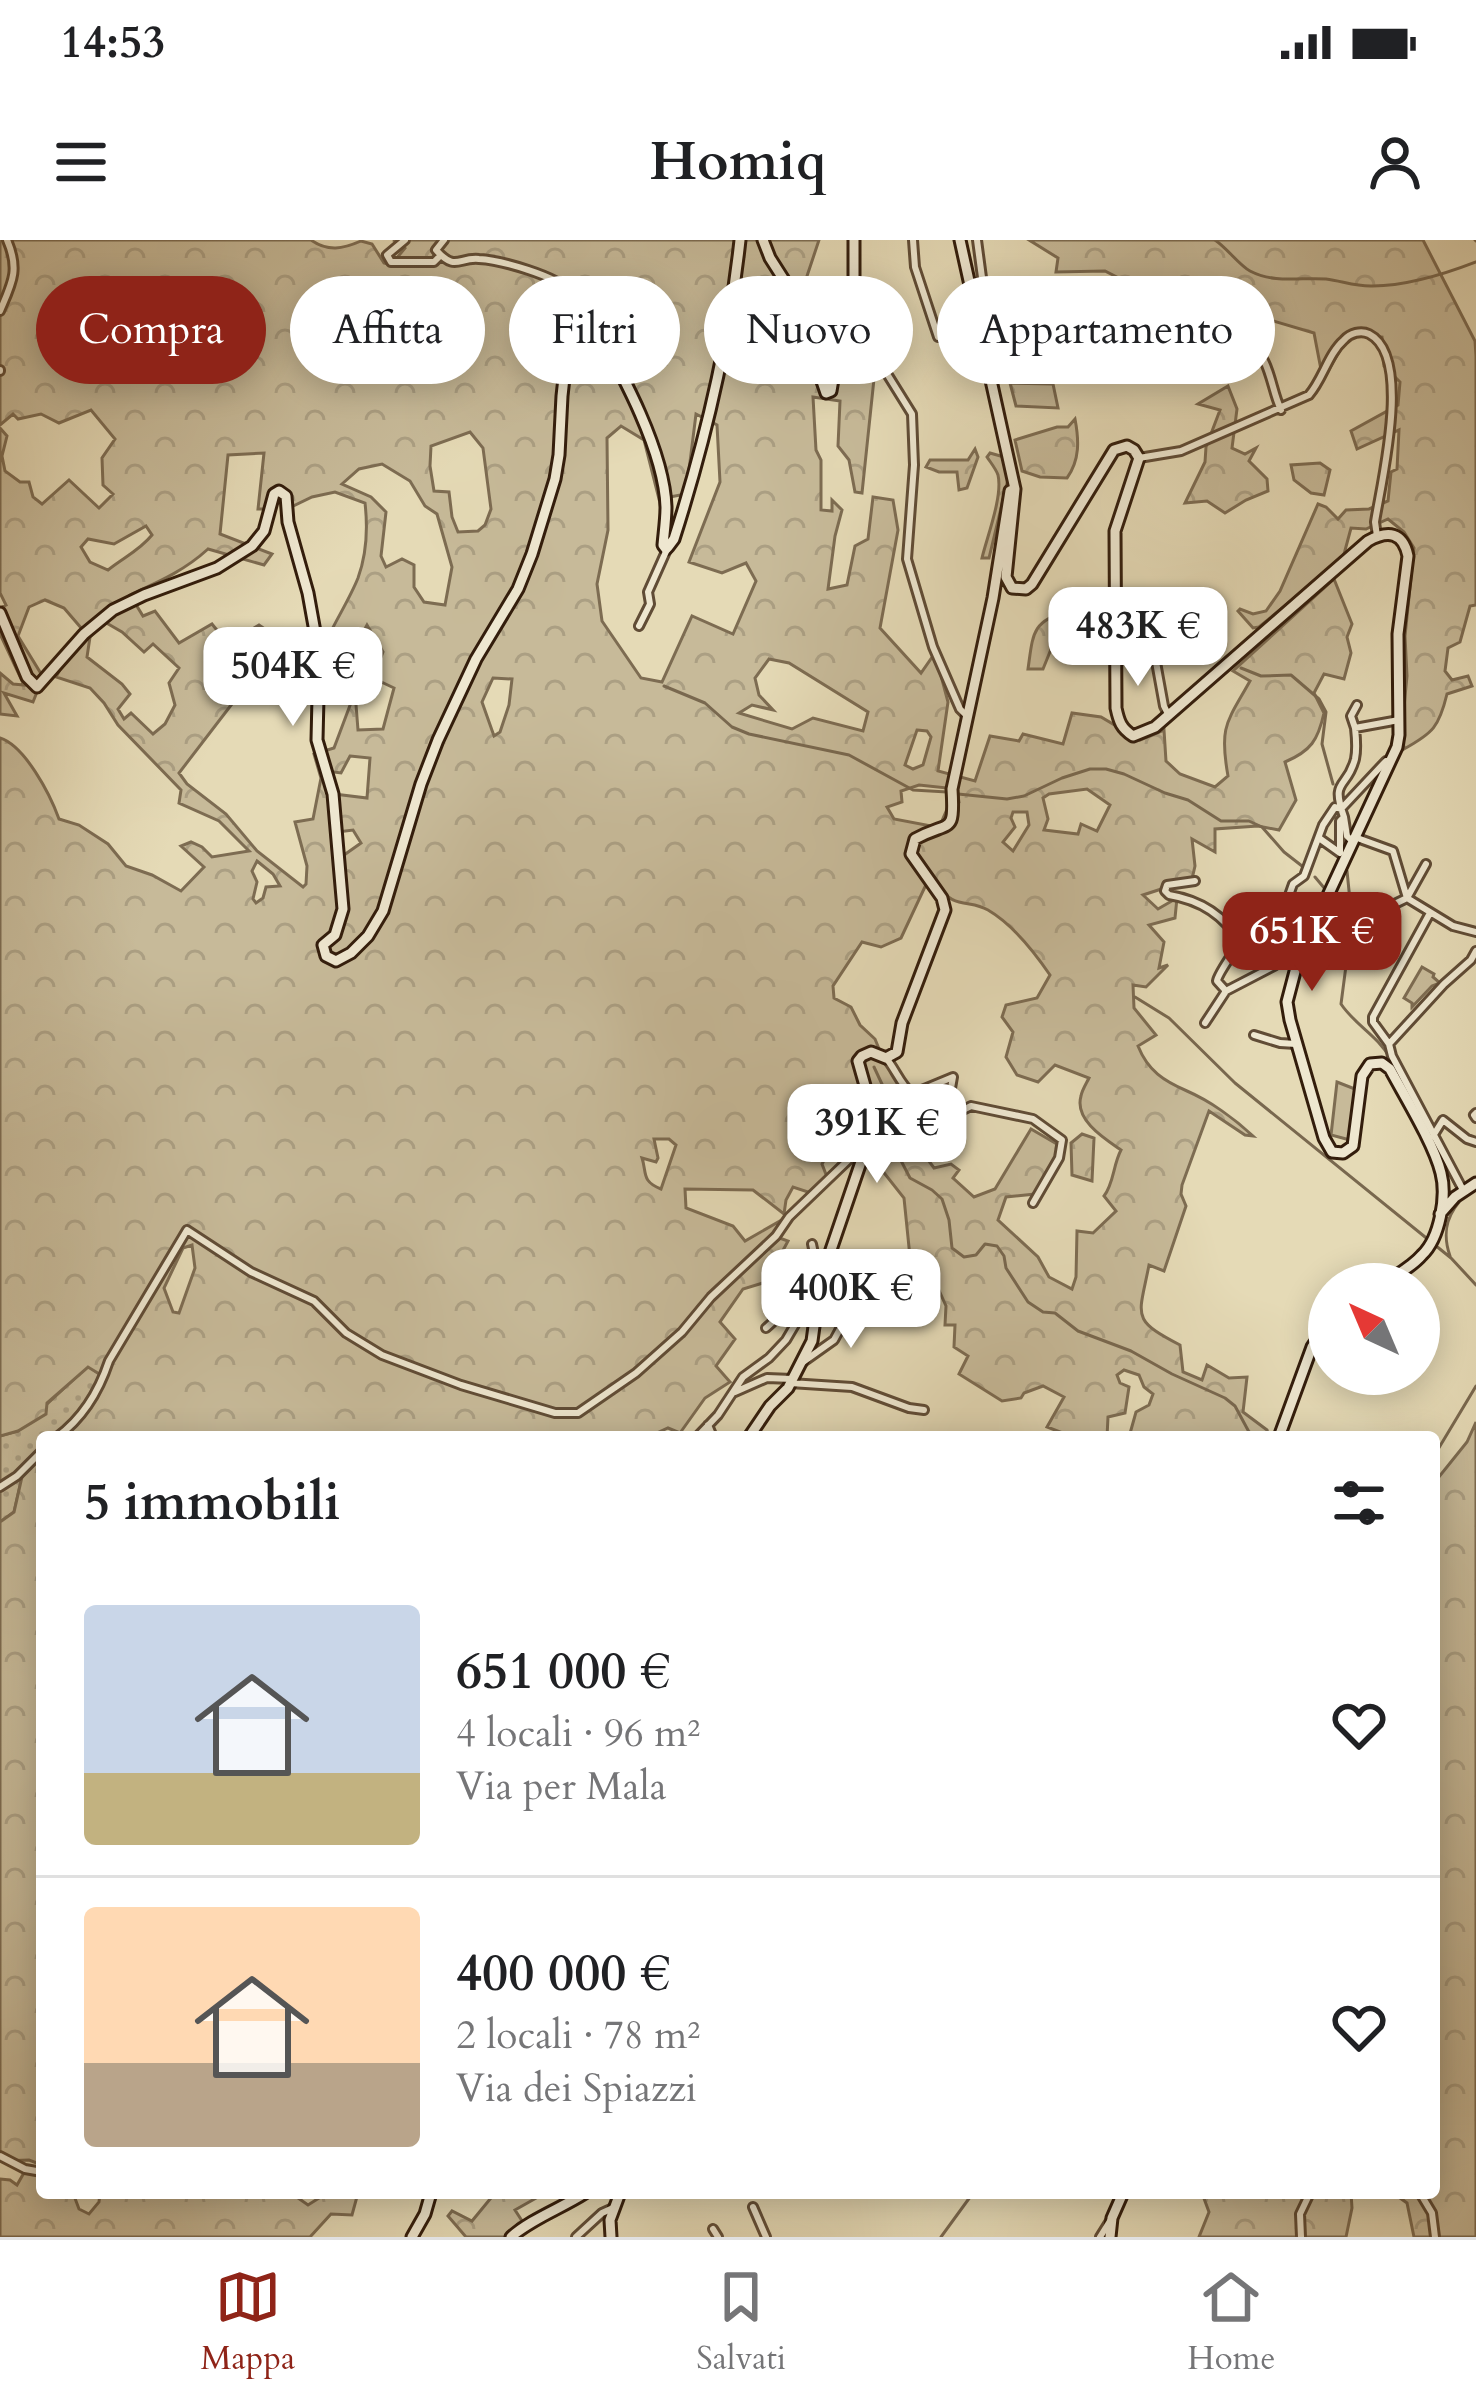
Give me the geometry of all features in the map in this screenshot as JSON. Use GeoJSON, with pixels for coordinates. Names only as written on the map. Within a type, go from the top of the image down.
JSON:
{"type":"FeatureCollection","features":[{"type":"Feature","properties":{"kind":"street"},"geometry":{"type":"LineString","coordinates":[[0,311],[14,276],[15,260],[7,240]]}},
{"type":"Feature","properties":{"kind":"street"},"geometry":{"type":"LineString","coordinates":[[405,240],[387,255],[391,262],[434,262],[440,256]]}},
{"type":"Feature","properties":{"kind":"street"},"geometry":{"type":"LineString","coordinates":[[444,240],[436,250],[440,256],[460,263],[476,258],[546,276]]}},
{"type":"Feature","properties":{"kind":"street"},"geometry":{"type":"LineString","coordinates":[[639,626],[694,480],[724,352],[740,240]]}},
{"type":"Feature","properties":{"kind":"street"},"geometry":{"type":"LineString","coordinates":[[763,240],[780,276]]}},
{"type":"Feature","properties":{"kind":"street"},"geometry":{"type":"LineString","coordinates":[[854,240],[854,276]]}},
{"type":"Feature","properties":{"kind":"street"},"geometry":{"type":"LineString","coordinates":[[914,240],[915,267],[937,334]]}},
{"type":"Feature","properties":{"kind":"street"},"geometry":{"type":"LineString","coordinates":[[957,240],[968,276]]}},
{"type":"Feature","properties":{"kind":"street"},"geometry":{"type":"LineString","coordinates":[[977,240],[982,276]]}},
{"type":"Feature","properties":{"kind":"street"},"geometry":{"type":"LineString","coordinates":[[1139,458],[1181,451],[1310,395],[1344,340],[1368,333],[1387,351],[1393,381],[1377,536]]}},
{"type":"Feature","properties":{"kind":"street"},"geometry":{"type":"LineString","coordinates":[[0,613],[27,677],[37,687],[84,634],[113,610],[217,568],[252,545],[264,531],[274,494],[279,491],[286,496],[319,654],[317,740],[333,794],[343,909],[335,935],[323,945],[326,956],[336,962],[368,936],[383,911],[438,740],[532,554],[555,479],[563,384]]}},
{"type":"Feature","properties":{"kind":"street"},"geometry":{"type":"LineString","coordinates":[[624,384],[651,441],[662,480],[663,545],[668,547]]}},
{"type":"Feature","properties":{"kind":"street"},"geometry":{"type":"LineString","coordinates":[[893,384],[912,415],[914,465],[907,560],[933,647],[966,715]]}},
{"type":"Feature","properties":{"kind":"street"},"geometry":{"type":"LineString","coordinates":[[993,384],[1015,489],[1006,577],[1012,587],[1018,590],[1032,584],[1114,449],[1127,446],[1139,458]]}},
{"type":"Feature","properties":{"kind":"street"},"geometry":{"type":"LineString","coordinates":[[1272,384],[1281,410]]}},
{"type":"Feature","properties":{"kind":"street"},"geometry":{"type":"LineString","coordinates":[[1139,458],[1114,531],[1116,708],[1119,723],[1133,736],[1145,733],[1377,536],[1389,533],[1406,544],[1398,634],[1397,747],[1300,954],[1287,1002],[1331,1151],[1343,1153],[1353,1146],[1362,1076],[1370,1064],[1382,1063],[1390,1069],[1440,1169],[1442,1192],[1431,1243],[1413,1263]]}},
{"type":"Feature","properties":{"kind":"street"},"geometry":{"type":"LineString","coordinates":[[1015,489],[1010,491],[993,598],[952,789],[956,815],[949,826],[915,839],[911,847],[910,854],[942,898],[945,910],[892,1055],[904,1087],[912,1094],[953,1077],[950,1108],[971,1106],[1033,1119],[1062,1140],[1033,1203]]}},
{"type":"Feature","properties":{"kind":"street"},"geometry":{"type":"LineString","coordinates":[[1115,643],[1138,623],[1141,626],[1156,662],[1168,714]]}},
{"type":"Feature","properties":{"kind":"street"},"geometry":{"type":"LineString","coordinates":[[1350,839],[1337,799],[1355,758],[1351,716],[1357,705]]}},
{"type":"Feature","properties":{"kind":"street"},"geometry":{"type":"LineString","coordinates":[[1355,728],[1400,719]]}},
{"type":"Feature","properties":{"kind":"street"},"geometry":{"type":"LineString","coordinates":[[1342,857],[1342,813],[1390,762]]}},
{"type":"Feature","properties":{"kind":"street"},"geometry":{"type":"LineString","coordinates":[[1300,954],[1287,902],[1293,884],[1304,876],[1323,825],[1335,807],[1342,813]]}},
{"type":"Feature","properties":{"kind":"street"},"geometry":{"type":"LineString","coordinates":[[1319,838],[1342,857]]}},
{"type":"Feature","properties":{"kind":"street"},"geometry":{"type":"LineString","coordinates":[[1360,839],[1394,851],[1407,898],[1453,926],[1476,932]]}},
{"type":"Feature","properties":{"kind":"street"},"geometry":{"type":"LineString","coordinates":[[1204,1023],[1226,991],[1407,898],[1426,864]]}},
{"type":"Feature","properties":{"kind":"street"},"geometry":{"type":"LineString","coordinates":[[1195,881],[1166,888],[1169,895],[1206,905],[1240,942]]}},
{"type":"Feature","properties":{"kind":"street"},"geometry":{"type":"LineString","coordinates":[[1430,913],[1373,1022],[1389,1044],[1459,1194]]}},
{"type":"Feature","properties":{"kind":"street"},"geometry":{"type":"LineString","coordinates":[[1240,942],[1260,944],[1285,957]]}},
{"type":"Feature","properties":{"kind":"street"},"geometry":{"type":"LineString","coordinates":[[1226,991],[1217,981],[1218,974],[1240,942]]}},
{"type":"Feature","properties":{"kind":"street"},"geometry":{"type":"LineString","coordinates":[[1389,1044],[1432,996],[1474,961],[1476,951]]}},
{"type":"Feature","properties":{"kind":"street"},"geometry":{"type":"LineString","coordinates":[[1254,1035],[1296,1044]]}},
{"type":"Feature","properties":{"kind":"street"},"geometry":{"type":"LineString","coordinates":[[702,1431],[743,1377],[786,1340],[820,1282],[873,1114],[858,1061],[871,1052],[892,1055]]}},
{"type":"Feature","properties":{"kind":"street"},"geometry":{"type":"LineString","coordinates":[[1433,1136],[1443,1120],[1476,1142]]}},
{"type":"Feature","properties":{"kind":"street"},"geometry":{"type":"LineString","coordinates":[[65,1431],[76,1423],[102,1381],[109,1361],[187,1230],[251,1272],[314,1301],[346,1333],[382,1355],[460,1385],[555,1413],[578,1413],[636,1373],[682,1331],[867,1142]]}},
{"type":"Feature","properties":{"kind":"street"},"geometry":{"type":"LineString","coordinates":[[1439,1214],[1476,1183]]}},
{"type":"Feature","properties":{"kind":"street"},"geometry":{"type":"LineString","coordinates":[[1442,1192],[1459,1194]]}},
{"type":"Feature","properties":{"kind":"street"},"geometry":{"type":"LineString","coordinates":[[753,1431],[791,1381],[812,1341],[820,1282],[812,1244]]}},
{"type":"Feature","properties":{"kind":"street"},"geometry":{"type":"LineString","coordinates":[[766,1328],[813,1295]]}},
{"type":"Feature","properties":{"kind":"street"},"geometry":{"type":"LineString","coordinates":[[800,1364],[834,1340],[853,1304]]}},
{"type":"Feature","properties":{"kind":"street"},"geometry":{"type":"LineString","coordinates":[[1281,1431],[1308,1359]]}},
{"type":"Feature","properties":{"kind":"street"},"geometry":{"type":"LineString","coordinates":[[735,1392],[767,1378],[852,1387],[924,1410]]}},
{"type":"Feature","properties":{"kind":"street"},"geometry":{"type":"LineString","coordinates":[[708,1425],[710,1431]]}},
{"type":"Feature","properties":{"kind":"street"},"geometry":{"type":"LineString","coordinates":[[0,1487],[36,1456]]}},
{"type":"Feature","properties":{"kind":"street"},"geometry":{"type":"LineString","coordinates":[[0,2156],[36,2171]]}},
{"type":"Feature","properties":{"kind":"street"},"geometry":{"type":"LineString","coordinates":[[412,2237],[422,2224],[429,2199]]}},
{"type":"Feature","properties":{"kind":"street"},"geometry":{"type":"LineString","coordinates":[[511,2237],[576,2199]]}},
{"type":"Feature","properties":{"kind":"street"},"geometry":{"type":"LineString","coordinates":[[611,2237],[610,2220],[618,2199]]}},
{"type":"Feature","properties":{"kind":"street"},"geometry":{"type":"LineString","coordinates":[[1100,2237],[1120,2199]]}},
{"type":"Feature","properties":{"kind":"street"},"geometry":{"type":"LineString","coordinates":[[1300,2237],[1300,2214],[1307,2199]]}},
{"type":"Feature","properties":{"kind":"street"},"geometry":{"type":"LineString","coordinates":[[1424,2199],[1432,2213],[1436,2237]]}},
{"type":"Feature","properties":{"kind":"street"},"geometry":{"type":"LineString","coordinates":[[753,2207],[766,2237]]}},
{"type":"Feature","properties":{"kind":"street"},"geometry":{"type":"LineString","coordinates":[[576,2237],[613,2208]]}},
{"type":"Feature","properties":{"kind":"street"},"geometry":{"type":"LineString","coordinates":[[1110,2237],[1112,2218]]}},
{"type":"Feature","properties":{"kind":"green space"},"geometry":{"type":"Polygon","coordinates":[[[0,240],[311,240],[336,248],[361,241],[372,244],[384,263],[391,265],[405,248],[393,240],[819,240],[807,276],[704,276],[704,384],[873,384],[862,493],[855,492],[849,460],[838,446],[840,401],[813,397],[821,510],[832,511],[832,500],[842,510],[828,589],[847,585],[855,546],[868,539],[873,497],[893,500],[898,530],[880,628],[921,673],[935,653],[948,702],[938,771],[975,781],[990,736],[1019,741],[1023,734],[1063,744],[1072,713],[1101,717],[1140,740],[1164,730],[1166,761],[1180,774],[1215,787],[1228,776],[1227,725],[1250,681],[1233,671],[1334,579],[1352,624],[1347,637],[1351,653],[1344,679],[1324,674],[1314,693],[1324,713],[1316,737],[1301,754],[1285,762],[1296,800],[1279,830],[1258,826],[1215,829],[1215,852],[1192,839],[1192,879],[1143,895],[1158,909],[1177,898],[1175,918],[1149,925],[1164,942],[1159,968],[1168,965],[1146,987],[1133,985],[1134,1008],[1156,1035],[1138,1046],[1152,1069],[1213,1105],[1253,1136],[1209,1111],[1182,1185],[1186,1206],[1164,1271],[1149,1265],[1142,1315],[1153,1329],[1180,1345],[1183,1372],[1202,1380],[1207,1365],[1229,1378],[1247,1377],[1243,1412],[1267,1431],[1131,1431],[1136,1412],[1149,1405],[1153,1394],[1139,1375],[1124,1370],[1117,1375],[1129,1387],[1125,1413],[1108,1417],[1107,1431],[1057,1431],[1047,1427],[1064,1397],[1043,1386],[1021,1398],[1002,1401],[959,1374],[968,1356],[954,1347],[955,1325],[945,1325],[946,1306],[937,1286],[910,1257],[904,1198],[881,1169],[882,1130],[875,1124],[875,1101],[849,1095],[844,1111],[856,1118],[842,1151],[831,1148],[822,1164],[827,1177],[814,1194],[793,1187],[784,1214],[753,1190],[685,1189],[686,1208],[733,1226],[745,1241],[780,1221],[774,1236],[788,1241],[766,1282],[743,1289],[720,1322],[735,1339],[716,1366],[730,1382],[705,1398],[681,1431],[61,1431],[73,1423],[101,1375],[88,1367],[47,1403],[46,1414],[0,1436],[0,738],[27,761],[59,819],[79,825],[108,844],[126,866],[181,891],[204,867],[181,846],[191,842],[212,857],[249,851],[219,821],[179,803],[181,790],[118,725],[90,688],[56,677],[82,629],[64,608],[45,600],[29,607],[18,636],[43,677],[33,702],[4,693],[17,716],[0,714],[0,673],[13,684],[24,685],[0,634],[0,608],[6,605],[0,593],[0,428],[7,436],[2,456],[5,471],[20,482],[29,482],[33,497],[42,504],[69,480],[99,508],[113,494],[103,485],[102,458],[115,439],[91,410],[59,423],[41,414],[18,419],[13,414],[0,425],[0,240]],[[696,414],[686,494],[659,499],[644,440],[621,426],[607,438],[608,530],[597,584],[602,621],[641,678],[662,682],[692,616],[733,634],[756,581],[746,563],[722,573],[689,562],[720,482],[717,425],[696,414]],[[470,432],[431,446],[434,491],[449,492],[458,532],[478,531],[491,509],[483,448],[470,432]],[[264,453],[228,455],[220,534],[272,554],[264,565],[208,549],[180,570],[130,595],[143,616],[155,611],[179,643],[212,624],[228,644],[259,625],[281,640],[278,667],[284,679],[273,698],[260,691],[252,703],[235,700],[179,773],[226,814],[257,851],[303,887],[307,866],[295,822],[313,819],[321,778],[314,754],[334,748],[355,692],[358,730],[383,729],[394,688],[373,678],[383,652],[367,625],[355,647],[344,643],[321,696],[314,701],[321,653],[361,569],[365,503],[335,492],[287,509],[279,490],[269,509],[258,509],[264,453]],[[382,464],[359,469],[342,484],[371,497],[386,512],[381,556],[386,567],[402,559],[414,565],[414,587],[424,602],[445,605],[452,567],[437,514],[425,506],[410,481],[382,464]],[[146,526],[114,544],[88,539],[81,547],[90,562],[108,570],[152,535],[146,526]],[[103,621],[90,637],[87,657],[130,694],[118,709],[124,719],[131,713],[153,734],[175,705],[169,683],[179,668],[153,644],[144,652],[103,621]],[[769,659],[755,678],[759,695],[773,710],[752,705],[739,713],[792,729],[813,718],[863,731],[868,712],[789,663],[769,659]],[[493,678],[482,702],[494,736],[500,732],[509,705],[512,679],[493,678]],[[917,730],[905,765],[913,769],[923,765],[931,737],[927,731],[917,730]],[[350,756],[341,773],[326,771],[335,832],[331,833],[333,857],[361,843],[353,830],[337,832],[334,794],[367,798],[370,758],[350,756]],[[919,785],[901,791],[902,802],[887,807],[894,819],[931,826],[941,823],[948,807],[959,802],[957,789],[919,785]],[[1087,789],[1043,798],[1048,819],[1044,830],[1078,834],[1081,824],[1097,831],[1110,805],[1087,789]],[[1013,812],[1015,827],[1003,842],[1013,851],[1029,825],[1027,812],[1013,812]],[[257,861],[252,871],[256,903],[266,887],[280,886],[257,861]],[[930,876],[901,938],[881,947],[862,942],[833,986],[834,998],[851,1007],[900,1081],[912,1138],[934,1168],[951,1164],[959,1170],[953,1178],[974,1197],[995,1189],[1031,1129],[1062,1147],[1035,1194],[1006,1197],[998,1220],[1038,1257],[1049,1277],[1072,1289],[1077,1231],[1093,1233],[1116,1211],[1104,1196],[1121,1150],[1092,1128],[1082,1113],[1081,1096],[1089,1078],[1055,1065],[1038,1082],[1017,1075],[1006,1057],[1013,1032],[1002,1017],[1006,1005],[1037,998],[1050,975],[997,916],[950,898],[930,876]],[[654,1139],[656,1162],[642,1158],[648,1180],[661,1189],[676,1145],[669,1139],[654,1139]],[[192,1245],[183,1248],[164,1288],[173,1312],[179,1313],[195,1268],[192,1245]]]}},
{"type":"Feature","properties":{"kind":"green space"},"geometry":{"type":"Polygon","coordinates":[[[1029,240],[1423,240],[1475,341],[1476,356],[1476,605],[1470,606],[1460,642],[1448,648],[1445,671],[1452,680],[1468,676],[1472,686],[1447,694],[1438,722],[1428,733],[1404,749],[1405,636],[1414,548],[1388,519],[1366,529],[1351,528],[1343,558],[1259,627],[1253,628],[1238,611],[1266,611],[1280,591],[1318,504],[1338,519],[1346,510],[1369,509],[1388,501],[1391,472],[1397,469],[1399,430],[1357,449],[1351,431],[1398,405],[1400,382],[1384,366],[1382,337],[1350,333],[1323,380],[1314,333],[1275,321],[1275,276],[1056,272],[1058,258],[1029,240]]]}},
{"type":"Feature","properties":{"kind":"green space"},"geometry":{"type":"Polygon","coordinates":[[[1010,384],[1053,384],[1058,408],[1016,406],[1010,384]]]}},
{"type":"Feature","properties":{"kind":"green space"},"geometry":{"type":"Polygon","coordinates":[[[1228,386],[1237,409],[1232,448],[1245,454],[1256,448],[1249,461],[1267,479],[1268,491],[1225,513],[1207,501],[1185,503],[1205,462],[1220,410],[1198,404],[1228,386]]]}},
{"type":"Feature","properties":{"kind":"green space"},"geometry":{"type":"Polygon","coordinates":[[[1075,419],[1077,450],[1067,478],[1022,471],[1015,440],[1068,427],[1075,419]]]}},
{"type":"Feature","properties":{"kind":"green space"},"geometry":{"type":"Polygon","coordinates":[[[975,449],[978,457],[967,488],[959,490],[957,472],[926,467],[930,460],[968,460],[975,449]]]}},
{"type":"Feature","properties":{"kind":"green space"},"geometry":{"type":"Polygon","coordinates":[[[990,453],[1004,457],[1009,475],[989,558],[982,558],[998,494],[998,475],[987,457],[990,453]]]}},
{"type":"Feature","properties":{"kind":"green space"},"geometry":{"type":"Polygon","coordinates":[[[1320,463],[1330,470],[1324,495],[1311,493],[1294,480],[1291,465],[1320,463]]]}},
{"type":"Feature","properties":{"kind":"green space"},"geometry":{"type":"Polygon","coordinates":[[[1068,611],[1075,622],[1107,623],[1105,635],[1069,624],[1060,627],[1043,669],[1028,669],[1040,625],[1068,611]]]}},
{"type":"Feature","properties":{"kind":"green space"},"geometry":{"type":"Polygon","coordinates":[[[1422,967],[1440,983],[1412,1007],[1404,998],[1422,967]]]}},
{"type":"Feature","properties":{"kind":"green space"},"geometry":{"type":"Polygon","coordinates":[[[1337,1082],[1355,1089],[1350,1140],[1331,1135],[1337,1082]]]}},
{"type":"Feature","properties":{"kind":"green space"},"geometry":{"type":"Polygon","coordinates":[[[1082,1134],[1094,1138],[1092,1181],[1072,1175],[1071,1143],[1082,1134]]]}},
{"type":"Feature","properties":{"kind":"green space"},"geometry":{"type":"Polygon","coordinates":[[[88,1366],[101,1375],[85,1405],[63,1431],[36,1431],[36,1455],[24,1468],[14,1512],[0,1522],[0,1436],[18,1431],[88,1366]]]}},
{"type":"Feature","properties":{"kind":"green space"},"geometry":{"type":"Polygon","coordinates":[[[1476,1422],[1476,2237],[1414,2237],[1407,2203],[1401,2199],[1440,2199],[1440,1476],[1467,1442],[1476,1422]]]}},
{"type":"Feature","properties":{"kind":"green space"},"geometry":{"type":"Polygon","coordinates":[[[36,1455],[36,2163],[0,2161],[0,1522],[14,1512],[24,1468],[36,1455]]]}},
{"type":"Feature","properties":{"kind":"green space"},"geometry":{"type":"Polygon","coordinates":[[[25,2171],[36,2174],[36,2199],[75,2199],[79,2209],[89,2214],[99,2199],[300,2199],[308,2205],[318,2199],[356,2199],[352,2215],[331,2214],[310,2237],[0,2237],[0,2179],[17,2185],[25,2171]]]}},
{"type":"Feature","properties":{"kind":"green space"},"geometry":{"type":"Polygon","coordinates":[[[490,2199],[534,2199],[515,2210],[524,2224],[508,2237],[466,2237],[448,2216],[452,2211],[472,2221],[490,2199]]]}},
{"type":"Feature","properties":{"kind":"green space"},"geometry":{"type":"Polygon","coordinates":[[[1204,2199],[1351,2199],[1352,2208],[1346,2237],[1199,2237],[1209,2212],[1204,2199]]]}},
{"type":"Feature","properties":{"kind":"waterway"},"geometry":{"type":"LineString","coordinates":[[1215,240],[1259,275],[1361,286],[1426,278],[1476,262]]}},
{"type":"Feature","properties":{"kind":"waterway"},"geometry":{"type":"LineString","coordinates":[[1241,668],[1261,676],[1291,675],[1319,699],[1326,712],[1322,744],[1333,784]]}},
{"type":"Feature","properties":{"kind":"waterway"},"geometry":{"type":"LineString","coordinates":[[664,686],[705,703],[732,727],[749,734],[849,755],[913,790],[947,792]]}},
{"type":"Feature","properties":{"kind":"waterway"},"geometry":{"type":"LineString","coordinates":[[958,794],[1007,799],[1090,769],[1106,769],[1188,800],[1221,821],[1249,821],[1262,827],[1302,866]]}},
{"type":"Feature","properties":{"kind":"waterway"},"geometry":{"type":"LineString","coordinates":[[1343,832],[1344,842]]}},
{"type":"Feature","properties":{"kind":"waterway"},"geometry":{"type":"LineString","coordinates":[[1347,871],[1352,920],[1341,1004],[1390,1058]]}},
{"type":"Feature","properties":{"kind":"waterway"},"geometry":{"type":"LineString","coordinates":[[1315,877],[1325,889]]}},
{"type":"Feature","properties":{"kind":"waterway"},"geometry":{"type":"LineString","coordinates":[[1332,898],[1346,929]]}},
{"type":"Feature","properties":{"kind":"waterway"},"geometry":{"type":"LineString","coordinates":[[1135,997],[1169,1018],[1235,1083],[1451,1258],[1476,1285]]}},
{"type":"Feature","properties":{"kind":"waterway"},"geometry":{"type":"LineString","coordinates":[[874,1067],[888,1097],[896,1151],[910,1178],[942,1199],[952,1248],[964,1257],[976,1255],[985,1244],[997,1246],[1028,1302],[1043,1312],[1055,1313],[1078,1331],[1131,1351],[1225,1398],[1248,1431]]}},
{"type":"Feature","properties":{"kind":"waterway"},"geometry":{"type":"LineString","coordinates":[[1438,1152],[1456,1186]]}},
{"type":"Feature","properties":{"kind":"waterway"},"geometry":{"type":"LineString","coordinates":[[1450,1256],[1447,1228],[1459,1202]]}},
{"type":"Feature","properties":{"kind":"waterway"},"geometry":{"type":"LineString","coordinates":[[1440,1446],[1476,1386]]}},
{"type":"Feature","properties":{"kind":"waterway"},"geometry":{"type":"LineString","coordinates":[[941,2237],[969,2199]]}}]}
